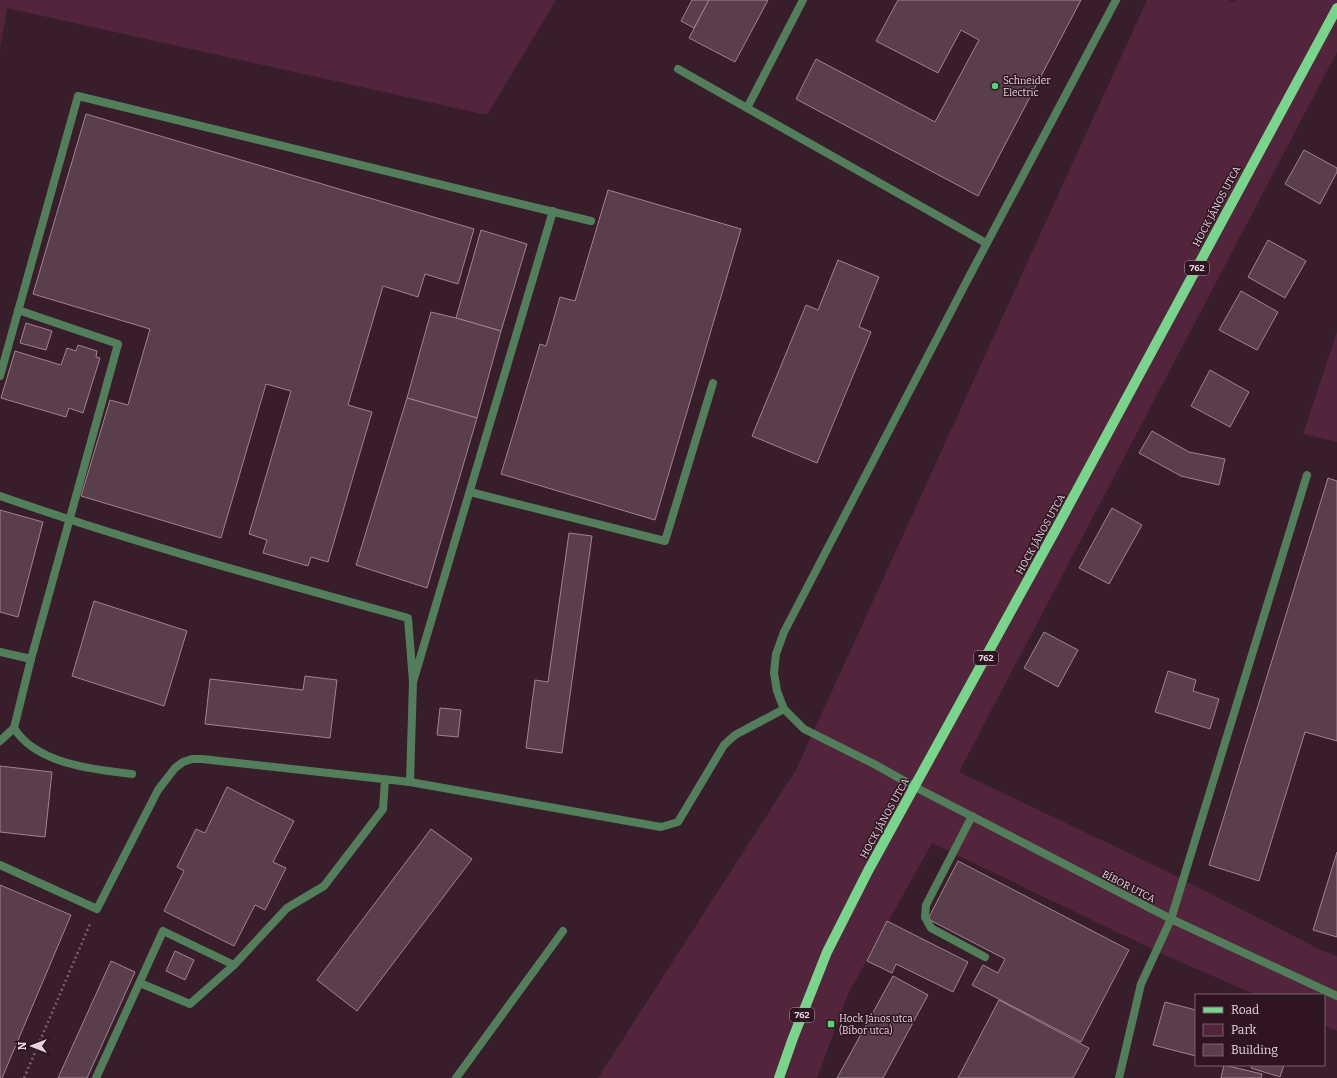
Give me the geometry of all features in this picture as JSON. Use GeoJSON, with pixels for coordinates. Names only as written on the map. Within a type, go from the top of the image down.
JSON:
{"type":"FeatureCollection","features":[{"type":"Feature","properties":{"kind":"main road","name":"HOCK JÁNOS UTCA"},"geometry":{"type":"LineString","coordinates":[[779,1078],[827,952],[868,871],[1060,522],[1337,8]]}},
{"type":"Feature","properties":{"kind":"street"},"geometry":{"type":"LineString","coordinates":[[747,108],[802,0]]}},
{"type":"Feature","properties":{"kind":"street"},"geometry":{"type":"LineString","coordinates":[[0,865],[97,909],[158,790],[174,768],[183,762],[192,759],[410,782],[661,827],[678,822],[724,745],[735,735],[784,709],[777,691],[774,673],[776,654],[784,632],[986,243],[1116,0]]}},
{"type":"Feature","properties":{"kind":"street"},"geometry":{"type":"LineString","coordinates":[[678,69],[986,243]]}},
{"type":"Feature","properties":{"kind":"street"},"geometry":{"type":"LineString","coordinates":[[0,376],[78,96],[591,221]]}},
{"type":"Feature","properties":{"kind":"street"},"geometry":{"type":"LineString","coordinates":[[413,682],[553,211]]}},
{"type":"Feature","properties":{"kind":"street"},"geometry":{"type":"LineString","coordinates":[[0,741],[14,728],[31,659],[118,344],[18,310]]}},
{"type":"Feature","properties":{"kind":"street"},"geometry":{"type":"LineString","coordinates":[[470,492],[665,541],[713,383]]}},
{"type":"Feature","properties":{"kind":"street"},"geometry":{"type":"LineString","coordinates":[[1119,1078],[1141,984],[1172,919],[1307,475]]}},
{"type":"Feature","properties":{"kind":"street"},"geometry":{"type":"LineString","coordinates":[[0,496],[70,521],[227,568],[408,618],[413,682],[410,782]]}},
{"type":"Feature","properties":{"kind":"street"},"geometry":{"type":"LineString","coordinates":[[0,652],[31,659]]}},
{"type":"Feature","properties":{"kind":"street","name":"BÍBOR UTCA"},"geometry":{"type":"LineString","coordinates":[[784,709],[804,729],[876,765],[914,787],[1172,919],[1337,996]]}},
{"type":"Feature","properties":{"kind":"street"},"geometry":{"type":"LineString","coordinates":[[14,728],[23,739],[34,747],[59,759],[77,766],[132,774]]}},
{"type":"Feature","properties":{"kind":"street"},"geometry":{"type":"LineString","coordinates":[[140,983],[190,1004],[234,965],[287,908],[324,886],[383,809],[385,780]]}},
{"type":"Feature","properties":{"kind":"street"},"geometry":{"type":"LineString","coordinates":[[972,816],[926,905],[925,917],[932,928],[985,958]]}},
{"type":"Feature","properties":{"kind":"street"},"geometry":{"type":"LineString","coordinates":[[96,1078],[163,931],[234,965]]}},
{"type":"Feature","properties":{"kind":"street"},"geometry":{"type":"LineString","coordinates":[[456,1078],[563,931]]}},
{"type":"Feature","properties":{"kind":"path"},"geometry":{"type":"LineString","coordinates":[[24,1078],[97,909]]}},
{"type":"Feature","properties":{"kind":"green space"},"geometry":{"type":"Polygon","coordinates":[[[0,0],[556,0],[487,115],[7,8],[0,49],[0,0]]]}},
{"type":"Feature","properties":{"kind":"green space"},"geometry":{"type":"Polygon","coordinates":[[[1147,0],[1229,0],[1234,3],[1236,0],[1337,0],[1337,52],[959,772],[1160,868],[1321,950],[1337,956],[1337,1031],[1325,1025],[1325,994],[1254,994],[1167,956],[932,843],[848,994],[817,1078],[598,1078],[796,770],[1147,0]]]}},
{"type":"Feature","properties":{"kind":"green space"},"geometry":{"type":"Polygon","coordinates":[[[1337,332],[1337,442],[1303,434],[1337,332]]]}},
{"type":"Feature","properties":{"kind":"building"},"geometry":{"type":"Polygon","coordinates":[[[692,0],[709,0],[694,28],[681,21],[692,0]]]}},
{"type":"Feature","properties":{"kind":"building"},"geometry":{"type":"Polygon","coordinates":[[[709,0],[768,0],[735,62],[689,38],[709,0]]]}},
{"type":"Feature","properties":{"kind":"building","name":"Schneider Electric"},"geometry":{"type":"Polygon","coordinates":[[[898,0],[1081,0],[978,196],[796,99],[816,59],[935,122],[979,40],[961,30],[938,73],[876,41],[898,0]]]}},
{"type":"Feature","properties":{"kind":"building"},"geometry":{"type":"Polygon","coordinates":[[[86,114],[474,229],[458,284],[425,274],[418,297],[383,286],[348,405],[372,412],[328,562],[311,557],[308,566],[263,553],[267,540],[249,534],[291,391],[266,384],[221,538],[81,496],[110,400],[128,405],[150,329],[33,294],[86,114]]]}},
{"type":"Feature","properties":{"kind":"building"},"geometry":{"type":"Polygon","coordinates":[[[1304,150],[1337,168],[1337,172],[1320,204],[1285,184],[1304,150]]]}},
{"type":"Feature","properties":{"kind":"building"},"geometry":{"type":"Polygon","coordinates":[[[608,190],[741,229],[655,520],[501,474],[540,344],[546,346],[560,297],[575,301],[608,190]]]}},
{"type":"Feature","properties":{"kind":"building"},"geometry":{"type":"Polygon","coordinates":[[[481,230],[527,244],[501,331],[456,318],[481,230]]]}},
{"type":"Feature","properties":{"kind":"building"},"geometry":{"type":"Polygon","coordinates":[[[1268,240],[1306,261],[1285,298],[1248,277],[1268,240]]]}},
{"type":"Feature","properties":{"kind":"building"},"geometry":{"type":"Polygon","coordinates":[[[838,260],[879,277],[859,327],[871,332],[817,463],[752,436],[806,305],[818,310],[838,260]]]}},
{"type":"Feature","properties":{"kind":"building"},"geometry":{"type":"Polygon","coordinates":[[[1241,291],[1278,312],[1257,350],[1219,330],[1241,291]]]}},
{"type":"Feature","properties":{"kind":"building"},"geometry":{"type":"Polygon","coordinates":[[[431,312],[501,331],[477,418],[407,398],[431,312]]]}},
{"type":"Feature","properties":{"kind":"building"},"geometry":{"type":"Polygon","coordinates":[[[26,323],[52,331],[46,350],[20,343],[26,323]]]}},
{"type":"Feature","properties":{"kind":"building"},"geometry":{"type":"Polygon","coordinates":[[[78,345],[97,351],[96,357],[100,358],[83,413],[69,408],[66,417],[1,398],[15,351],[61,365],[67,348],[76,351],[78,345]]]}},
{"type":"Feature","properties":{"kind":"building"},"geometry":{"type":"Polygon","coordinates":[[[1210,370],[1249,392],[1230,427],[1191,406],[1210,370]]]}},
{"type":"Feature","properties":{"kind":"building"},"geometry":{"type":"Polygon","coordinates":[[[407,398],[477,418],[427,588],[356,565],[407,398]]]}},
{"type":"Feature","properties":{"kind":"building"},"geometry":{"type":"Polygon","coordinates":[[[1152,431],[1189,452],[1225,459],[1219,485],[1181,476],[1139,453],[1152,431]]]}},
{"type":"Feature","properties":{"kind":"building"},"geometry":{"type":"Polygon","coordinates":[[[1328,478],[1337,481],[1337,741],[1305,732],[1259,881],[1209,865],[1328,478]]]}},
{"type":"Feature","properties":{"kind":"building"},"geometry":{"type":"Polygon","coordinates":[[[1112,508],[1142,525],[1109,584],[1079,568],[1112,508]]]}},
{"type":"Feature","properties":{"kind":"building"},"geometry":{"type":"Polygon","coordinates":[[[0,510],[43,522],[18,617],[0,612],[0,510]]]}},
{"type":"Feature","properties":{"kind":"building"},"geometry":{"type":"Polygon","coordinates":[[[569,533],[592,536],[562,753],[526,748],[535,680],[548,682],[569,533]]]}},
{"type":"Feature","properties":{"kind":"building"},"geometry":{"type":"Polygon","coordinates":[[[94,601],[187,631],[164,706],[72,676],[94,601]]]}},
{"type":"Feature","properties":{"kind":"building"},"geometry":{"type":"Polygon","coordinates":[[[1044,632],[1078,650],[1058,687],[1024,668],[1044,632]]]}},
{"type":"Feature","properties":{"kind":"building"},"geometry":{"type":"Polygon","coordinates":[[[1168,671],[1196,680],[1193,691],[1219,699],[1210,729],[1155,712],[1168,671]]]}},
{"type":"Feature","properties":{"kind":"building"},"geometry":{"type":"Polygon","coordinates":[[[305,676],[337,680],[330,738],[205,724],[210,679],[303,690],[305,676]]]}},
{"type":"Feature","properties":{"kind":"building"},"geometry":{"type":"Polygon","coordinates":[[[440,708],[461,710],[458,737],[437,735],[440,708]]]}},
{"type":"Feature","properties":{"kind":"building"},"geometry":{"type":"Polygon","coordinates":[[[0,766],[52,772],[45,837],[0,832],[0,766]]]}},
{"type":"Feature","properties":{"kind":"building"},"geometry":{"type":"Polygon","coordinates":[[[227,787],[294,821],[273,862],[286,868],[265,910],[255,905],[234,946],[164,911],[184,871],[177,867],[196,829],[205,833],[227,787]]]}},
{"type":"Feature","properties":{"kind":"building"},"geometry":{"type":"Polygon","coordinates":[[[431,829],[472,859],[357,1011],[317,980],[431,829]]]}},
{"type":"Feature","properties":{"kind":"building"},"geometry":{"type":"Polygon","coordinates":[[[1337,852],[1337,937],[1313,930],[1337,852]]]}},
{"type":"Feature","properties":{"kind":"building"},"geometry":{"type":"Polygon","coordinates":[[[958,861],[1129,950],[1081,1042],[972,985],[983,965],[998,973],[1005,959],[928,919],[958,861]]]}},
{"type":"Feature","properties":{"kind":"building"},"geometry":{"type":"Polygon","coordinates":[[[0,885],[71,915],[2,1078],[0,1078],[0,885]]]}},
{"type":"Feature","properties":{"kind":"building"},"geometry":{"type":"Polygon","coordinates":[[[887,921],[968,962],[953,992],[896,964],[892,973],[867,961],[887,921]]]}},
{"type":"Feature","properties":{"kind":"building"},"geometry":{"type":"Polygon","coordinates":[[[175,951],[194,960],[185,980],[166,971],[175,951]]]}},
{"type":"Feature","properties":{"kind":"building"},"geometry":{"type":"Polygon","coordinates":[[[111,961],[135,972],[87,1078],[58,1078],[111,961]]]}},
{"type":"Feature","properties":{"kind":"building"},"geometry":{"type":"Polygon","coordinates":[[[893,976],[928,995],[883,1078],[837,1078],[893,976]]]}},
{"type":"Feature","properties":{"kind":"building"},"geometry":{"type":"Polygon","coordinates":[[[999,1000],[1089,1048],[1073,1078],[958,1078],[999,1000]]]}},
{"type":"Feature","properties":{"kind":"building"},"geometry":{"type":"Polygon","coordinates":[[[1165,1002],[1195,1010],[1195,1056],[1153,1045],[1165,1002]]]}},
{"type":"Feature","properties":{"kind":"building"},"geometry":{"type":"Polygon","coordinates":[[[1224,1066],[1262,1074],[1261,1078],[1221,1078],[1224,1066]]]}},
{"type":"Feature","properties":{"kind":"building"},"geometry":{"type":"Polygon","coordinates":[[[1252,1066],[1284,1066],[1280,1077],[1251,1068],[1252,1066]]]}},
{"type":"Feature","properties":{"kind":"place","name":"Schneider Electric"},"geometry":{"type":"Point","coordinates":[995,86]}},
{"type":"Feature","properties":{"kind":"place","name":"Hock János utca (Bíbor utca)"},"geometry":{"type":"Point","coordinates":[831,1024]}}]}
